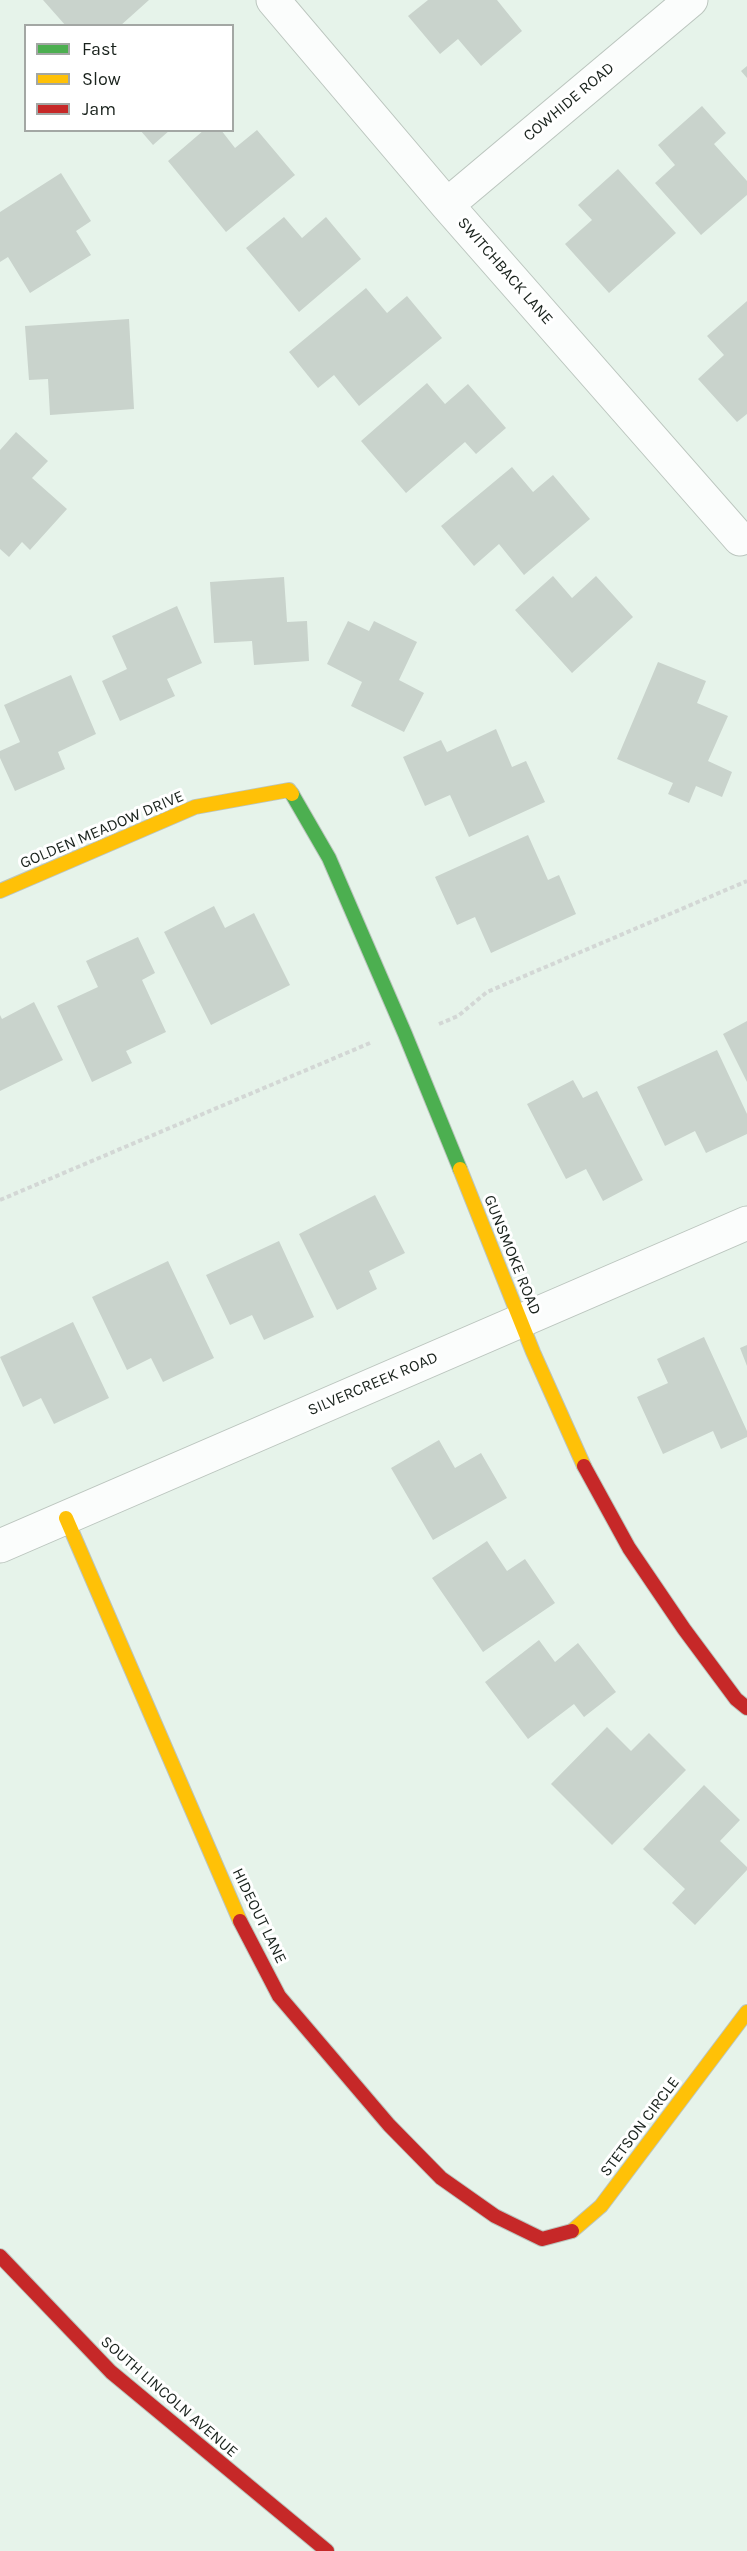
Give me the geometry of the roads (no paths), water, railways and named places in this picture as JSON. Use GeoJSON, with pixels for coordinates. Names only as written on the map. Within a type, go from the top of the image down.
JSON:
{"type":"FeatureCollection","features":[{"type":"Feature","properties":{"kind":"street","name":"SWITCHBACK LANE"},"geometry":{"type":"LineString","coordinates":[[273,0],[447,205],[740,539]]}},
{"type":"Feature","properties":{"kind":"street","name":"COWHIDE ROAD"},"geometry":{"type":"LineString","coordinates":[[447,205],[691,0]]}},
{"type":"Feature","properties":{"kind":"street","name":"GOLDEN MEADOW DRIVE"},"geometry":{"type":"LineString","coordinates":[[0,891],[195,807],[289,790]]}},
{"type":"Feature","properties":{"kind":"street","name":"GUNSMOKE ROAD"},"geometry":{"type":"LineString","coordinates":[[289,790],[334,869],[410,1045],[520,1320],[579,1458],[629,1548],[684,1629],[736,1699],[747,1708]]}},
{"type":"Feature","properties":{"kind":"street","name":"SILVERCREEK ROAD"},"geometry":{"type":"LineString","coordinates":[[0,1546],[747,1223]]}},
{"type":"Feature","properties":{"kind":"street","name":"HIDEOUT LANE"},"geometry":{"type":"LineString","coordinates":[[66,1518],[238,1916],[279,1996],[381,2116],[441,2178],[495,2216],[542,2239]]}},
{"type":"Feature","properties":{"kind":"street","name":"STETSON CIRCLE"},"geometry":{"type":"LineString","coordinates":[[542,2239],[574,2231],[600,2206],[747,2012]]}},
{"type":"Feature","properties":{"kind":"street","name":"SOUTH LINCOLN AVENUE"},"geometry":{"type":"LineString","coordinates":[[0,2256],[111,2372],[327,2551]]}}]}
